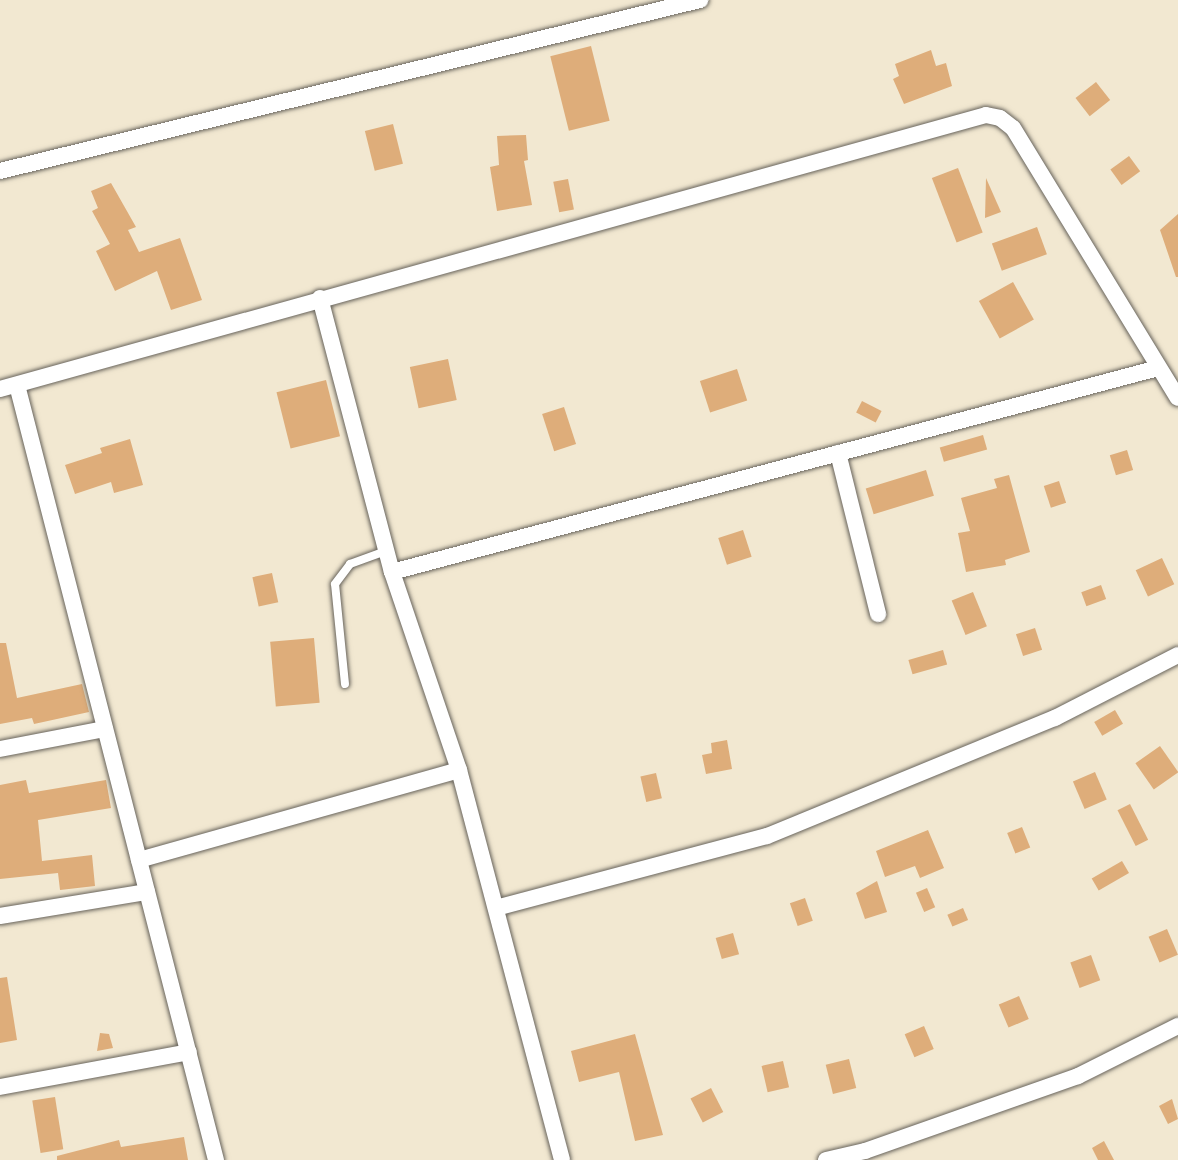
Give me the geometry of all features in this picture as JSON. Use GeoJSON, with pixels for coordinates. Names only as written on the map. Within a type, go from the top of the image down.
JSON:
{"type":"FeatureCollection","features":[{"type":"Feature","properties":{"kind":"street"},"geometry":{"type":"LineString","coordinates":[[0,171],[700,0]]}},
{"type":"Feature","properties":{"kind":"street"},"geometry":{"type":"LineString","coordinates":[[216,1160],[105,729],[8,387],[986,115],[1000,118],[1013,128],[1178,398]]}},
{"type":"Feature","properties":{"kind":"street"},"geometry":{"type":"LineString","coordinates":[[320,298],[392,572],[459,770],[562,1160]]}},
{"type":"Feature","properties":{"kind":"street"},"geometry":{"type":"LineString","coordinates":[[392,572],[1158,368]]}},
{"type":"Feature","properties":{"kind":"street"},"geometry":{"type":"LineString","coordinates":[[838,453],[878,614]]}},
{"type":"Feature","properties":{"kind":"street"},"geometry":{"type":"LineString","coordinates":[[496,908],[767,836],[1055,718],[1178,655]]}},
{"type":"Feature","properties":{"kind":"street"},"geometry":{"type":"LineString","coordinates":[[0,749],[105,729]]}},
{"type":"Feature","properties":{"kind":"street"},"geometry":{"type":"LineString","coordinates":[[139,860],[459,770]]}},
{"type":"Feature","properties":{"kind":"street"},"geometry":{"type":"LineString","coordinates":[[0,916],[147,892]]}},
{"type":"Feature","properties":{"kind":"street"},"geometry":{"type":"LineString","coordinates":[[826,1160],[865,1151],[1078,1076],[1178,1026]]}},
{"type":"Feature","properties":{"kind":"street"},"geometry":{"type":"LineString","coordinates":[[0,1087],[189,1052]]}},
{"type":"Feature","properties":{"kind":"lane"},"geometry":{"type":"LineString","coordinates":[[345,684],[335,584],[350,564],[387,551]]}},
{"type":"Feature","properties":{"kind":"building"},"geometry":{"type":"Polygon","coordinates":[[[591,46],[610,121],[569,131],[550,56],[591,46]]]}},
{"type":"Feature","properties":{"kind":"building"},"geometry":{"type":"Polygon","coordinates":[[[931,50],[936,66],[946,63],[952,86],[904,104],[893,79],[899,76],[895,64],[931,50]]]}},
{"type":"Feature","properties":{"kind":"building"},"geometry":{"type":"Polygon","coordinates":[[[1096,82],[1110,100],[1090,116],[1076,98],[1096,82]]]}},
{"type":"Feature","properties":{"kind":"building"},"geometry":{"type":"Polygon","coordinates":[[[393,124],[403,164],[375,171],[365,131],[393,124]]]}},
{"type":"Feature","properties":{"kind":"building"},"geometry":{"type":"Polygon","coordinates":[[[526,135],[528,160],[524,161],[532,205],[497,211],[490,167],[499,165],[497,136],[526,135]]]}},
{"type":"Feature","properties":{"kind":"building"},"geometry":{"type":"Polygon","coordinates":[[[1129,156],[1140,171],[1122,185],[1110,170],[1129,156]]]}},
{"type":"Feature","properties":{"kind":"building"},"geometry":{"type":"Polygon","coordinates":[[[958,168],[983,232],[957,242],[932,178],[958,168]]]}},
{"type":"Feature","properties":{"kind":"building"},"geometry":{"type":"Polygon","coordinates":[[[986,178],[1001,212],[985,218],[986,178]]]}},
{"type":"Feature","properties":{"kind":"building"},"geometry":{"type":"Polygon","coordinates":[[[568,179],[574,209],[559,212],[553,182],[568,179]]]}},
{"type":"Feature","properties":{"kind":"building"},"geometry":{"type":"Polygon","coordinates":[[[111,183],[136,227],[128,230],[139,252],[180,238],[202,300],[171,310],[157,271],[115,291],[96,251],[110,244],[92,211],[98,208],[91,191],[111,183]]]}},
{"type":"Feature","properties":{"kind":"building"},"geometry":{"type":"Polygon","coordinates":[[[1178,214],[1178,277],[1176,277],[1160,230],[1178,214]]]}},
{"type":"Feature","properties":{"kind":"building"},"geometry":{"type":"Polygon","coordinates":[[[1037,227],[1047,254],[1002,271],[992,243],[1037,227]]]}},
{"type":"Feature","properties":{"kind":"building"},"geometry":{"type":"Polygon","coordinates":[[[1013,282],[1034,320],[1000,339],[979,301],[1013,282]]]}},
{"type":"Feature","properties":{"kind":"building"},"geometry":{"type":"Polygon","coordinates":[[[448,359],[457,400],[419,408],[410,367],[448,359]]]}},
{"type":"Feature","properties":{"kind":"building"},"geometry":{"type":"Polygon","coordinates":[[[737,369],[747,400],[710,412],[700,381],[737,369]]]}},
{"type":"Feature","properties":{"kind":"building"},"geometry":{"type":"Polygon","coordinates":[[[326,380],[340,436],[291,449],[277,392],[326,380]]]}},
{"type":"Feature","properties":{"kind":"building"},"geometry":{"type":"Polygon","coordinates":[[[862,401],[882,411],[876,423],[856,413],[862,401]]]}},
{"type":"Feature","properties":{"kind":"building"},"geometry":{"type":"Polygon","coordinates":[[[564,407],[576,444],[554,451],[542,414],[564,407]]]}},
{"type":"Feature","properties":{"kind":"building"},"geometry":{"type":"Polygon","coordinates":[[[983,435],[987,449],[944,462],[940,447],[983,435]]]}},
{"type":"Feature","properties":{"kind":"building"},"geometry":{"type":"Polygon","coordinates":[[[130,439],[143,485],[114,493],[111,482],[75,494],[65,465],[102,453],[100,448],[130,439]]]}},
{"type":"Feature","properties":{"kind":"building"},"geometry":{"type":"Polygon","coordinates":[[[1127,450],[1133,470],[1116,475],[1110,455],[1127,450]]]}},
{"type":"Feature","properties":{"kind":"building"},"geometry":{"type":"Polygon","coordinates":[[[926,470],[934,496],[874,514],[866,488],[926,470]]]}},
{"type":"Feature","properties":{"kind":"building"},"geometry":{"type":"Polygon","coordinates":[[[1009,475],[1030,552],[1005,560],[1006,565],[966,572],[958,533],[970,531],[961,498],[997,488],[994,479],[1009,475]]]}},
{"type":"Feature","properties":{"kind":"building"},"geometry":{"type":"Polygon","coordinates":[[[1059,481],[1066,503],[1051,508],[1044,486],[1059,481]]]}},
{"type":"Feature","properties":{"kind":"building"},"geometry":{"type":"Polygon","coordinates":[[[743,530],[752,557],[727,565],[718,538],[743,530]]]}},
{"type":"Feature","properties":{"kind":"building"},"geometry":{"type":"Polygon","coordinates":[[[1162,558],[1174,584],[1148,597],[1136,570],[1162,558]]]}},
{"type":"Feature","properties":{"kind":"building"},"geometry":{"type":"Polygon","coordinates":[[[272,573],[278,602],[259,607],[252,577],[272,573]]]}},
{"type":"Feature","properties":{"kind":"building"},"geometry":{"type":"Polygon","coordinates":[[[1101,585],[1106,599],[1086,606],[1081,592],[1101,585]]]}},
{"type":"Feature","properties":{"kind":"building"},"geometry":{"type":"Polygon","coordinates":[[[973,592],[987,626],[966,635],[952,601],[973,592]]]}},
{"type":"Feature","properties":{"kind":"building"},"geometry":{"type":"Polygon","coordinates":[[[1035,628],[1042,650],[1023,656],[1016,634],[1035,628]]]}},
{"type":"Feature","properties":{"kind":"building"},"geometry":{"type":"Polygon","coordinates":[[[314,638],[320,703],[276,707],[270,642],[314,638]]]}},
{"type":"Feature","properties":{"kind":"building"},"geometry":{"type":"Polygon","coordinates":[[[0,643],[6,643],[17,698],[82,684],[89,712],[34,724],[32,718],[0,724],[0,643]]]}},
{"type":"Feature","properties":{"kind":"building"},"geometry":{"type":"Polygon","coordinates":[[[943,650],[947,664],[913,674],[908,660],[943,650]]]}},
{"type":"Feature","properties":{"kind":"building"},"geometry":{"type":"Polygon","coordinates":[[[1115,710],[1123,724],[1102,736],[1094,722],[1115,710]]]}},
{"type":"Feature","properties":{"kind":"building"},"geometry":{"type":"Polygon","coordinates":[[[727,740],[732,769],[706,774],[702,755],[712,753],[711,743],[727,740]]]}},
{"type":"Feature","properties":{"kind":"building"},"geometry":{"type":"Polygon","coordinates":[[[1160,746],[1178,772],[1154,789],[1135,763],[1160,746]]]}},
{"type":"Feature","properties":{"kind":"building"},"geometry":{"type":"Polygon","coordinates":[[[1095,772],[1107,800],[1085,809],[1073,781],[1095,772]]]}},
{"type":"Feature","properties":{"kind":"building"},"geometry":{"type":"Polygon","coordinates":[[[656,773],[662,798],[646,802],[640,777],[656,773]]]}},
{"type":"Feature","properties":{"kind":"building"},"geometry":{"type":"Polygon","coordinates":[[[26,780],[29,793],[106,780],[111,808],[38,820],[42,861],[92,855],[95,886],[60,890],[58,873],[0,879],[0,785],[26,780]]]}},
{"type":"Feature","properties":{"kind":"building"},"geometry":{"type":"Polygon","coordinates":[[[1130,804],[1148,840],[1136,846],[1118,810],[1130,804]]]}},
{"type":"Feature","properties":{"kind":"building"},"geometry":{"type":"Polygon","coordinates":[[[1022,827],[1030,847],[1015,853],[1007,833],[1022,827]]]}},
{"type":"Feature","properties":{"kind":"building"},"geometry":{"type":"Polygon","coordinates":[[[928,830],[944,868],[920,878],[915,866],[885,877],[876,851],[928,830]]]}},
{"type":"Feature","properties":{"kind":"building"},"geometry":{"type":"Polygon","coordinates":[[[1122,861],[1129,873],[1099,891],[1092,878],[1122,861]]]}},
{"type":"Feature","properties":{"kind":"building"},"geometry":{"type":"Polygon","coordinates":[[[877,881],[887,912],[865,919],[856,893],[877,881]]]}},
{"type":"Feature","properties":{"kind":"building"},"geometry":{"type":"Polygon","coordinates":[[[927,888],[935,907],[924,912],[916,893],[927,888]]]}},
{"type":"Feature","properties":{"kind":"building"},"geometry":{"type":"Polygon","coordinates":[[[805,898],[813,921],[798,926],[790,903],[805,898]]]}},
{"type":"Feature","properties":{"kind":"building"},"geometry":{"type":"Polygon","coordinates":[[[963,908],[968,920],[952,927],[947,915],[963,908]]]}},
{"type":"Feature","properties":{"kind":"building"},"geometry":{"type":"Polygon","coordinates":[[[1167,929],[1178,955],[1160,963],[1149,937],[1167,929]]]}},
{"type":"Feature","properties":{"kind":"building"},"geometry":{"type":"Polygon","coordinates":[[[733,933],[739,954],[722,959],[716,938],[733,933]]]}},
{"type":"Feature","properties":{"kind":"building"},"geometry":{"type":"Polygon","coordinates":[[[1091,955],[1100,980],[1080,988],[1070,963],[1091,955]]]}},
{"type":"Feature","properties":{"kind":"building"},"geometry":{"type":"Polygon","coordinates":[[[7,977],[17,1040],[0,1043],[0,978],[7,977]]]}},
{"type":"Feature","properties":{"kind":"building"},"geometry":{"type":"Polygon","coordinates":[[[1019,996],[1029,1019],[1009,1028],[999,1005],[1019,996]]]}},
{"type":"Feature","properties":{"kind":"building"},"geometry":{"type":"Polygon","coordinates":[[[924,1026],[934,1049],[914,1057],[905,1034],[924,1026]]]}},
{"type":"Feature","properties":{"kind":"building"},"geometry":{"type":"Polygon","coordinates":[[[100,1033],[109,1034],[113,1048],[97,1051],[100,1033]]]}},
{"type":"Feature","properties":{"kind":"building"},"geometry":{"type":"Polygon","coordinates":[[[635,1034],[663,1135],[635,1141],[619,1072],[579,1082],[571,1051],[635,1034]]]}},
{"type":"Feature","properties":{"kind":"building"},"geometry":{"type":"Polygon","coordinates":[[[849,1059],[856,1088],[833,1094],[826,1065],[849,1059]]]}},
{"type":"Feature","properties":{"kind":"building"},"geometry":{"type":"Polygon","coordinates":[[[783,1061],[789,1087],[768,1092],[762,1066],[783,1061]]]}},
{"type":"Feature","properties":{"kind":"building"},"geometry":{"type":"Polygon","coordinates":[[[711,1088],[723,1112],[703,1122],[691,1098],[711,1088]]]}},
{"type":"Feature","properties":{"kind":"building"},"geometry":{"type":"Polygon","coordinates":[[[55,1097],[63,1149],[41,1153],[32,1101],[55,1097]]]}},
{"type":"Feature","properties":{"kind":"building"},"geometry":{"type":"Polygon","coordinates":[[[1172,1099],[1178,1119],[1168,1124],[1159,1106],[1172,1099]]]}},
{"type":"Feature","properties":{"kind":"building"},"geometry":{"type":"Polygon","coordinates":[[[184,1137],[188,1160],[57,1160],[57,1156],[119,1140],[121,1147],[184,1137]]]}},
{"type":"Feature","properties":{"kind":"building"},"geometry":{"type":"Polygon","coordinates":[[[1104,1141],[1114,1160],[1098,1160],[1092,1148],[1104,1141]]]}}]}
